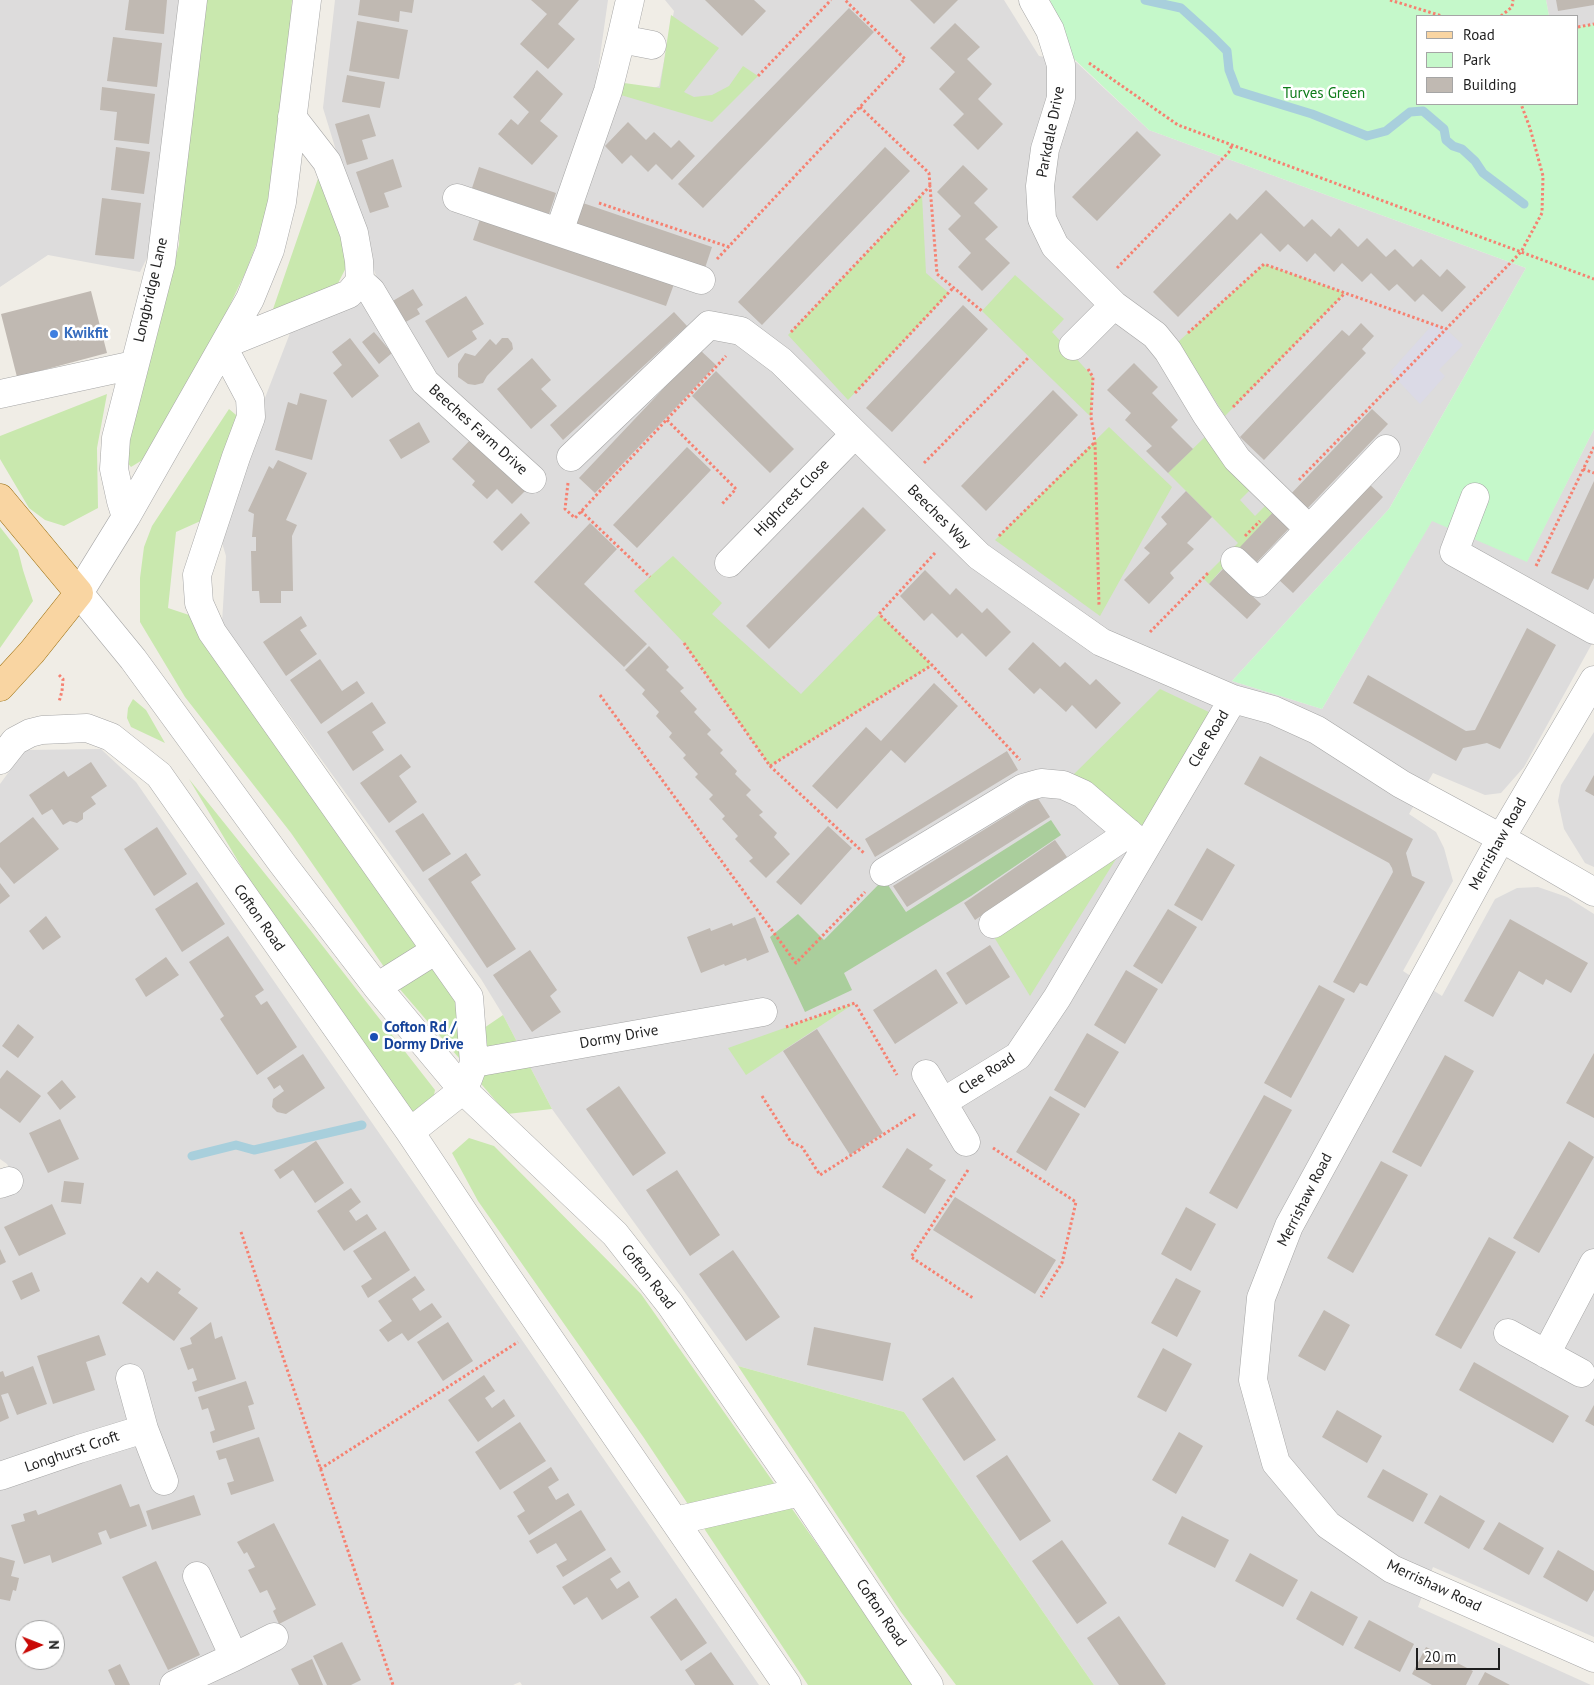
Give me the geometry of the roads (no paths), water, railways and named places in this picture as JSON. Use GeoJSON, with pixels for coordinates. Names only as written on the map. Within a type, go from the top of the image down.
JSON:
{"type":"FeatureCollection","features":[{"type":"Feature","properties":{"kind":"main road"},"geometry":{"type":"LineString","coordinates":[[0,498],[79,593],[32,652],[0,687]]}},
{"type":"Feature","properties":{"kind":"street","name":"Longbridge Lane"},"geometry":{"type":"LineString","coordinates":[[126,517],[114,469],[116,438],[161,263],[194,0]]}},
{"type":"Feature","properties":{"kind":"street"},"geometry":{"type":"LineString","coordinates":[[79,593],[126,517],[250,299],[270,250],[282,202],[307,0]]}},
{"type":"Feature","properties":{"kind":"street"},"geometry":{"type":"LineString","coordinates":[[559,232],[608,91],[630,0]]}},
{"type":"Feature","properties":{"kind":"street","name":"Parkdale Drive"},"geometry":{"type":"LineString","coordinates":[[1033,0],[1050,30],[1061,65],[1061,98],[1045,149],[1040,186],[1042,219],[1055,246],[1114,305],[1155,335],[1168,351],[1214,426],[1238,459],[1282,498],[1309,529]]}},
{"type":"Feature","properties":{"kind":"street"},"geometry":{"type":"LineString","coordinates":[[621,39],[652,45]]}},
{"type":"Feature","properties":{"kind":"street"},"geometry":{"type":"LineString","coordinates":[[224,345],[349,294],[360,281],[354,233],[326,162],[292,117]]}},
{"type":"Feature","properties":{"kind":"street"},"geometry":{"type":"LineString","coordinates":[[457,198],[559,232],[706,273]]}},
{"type":"Feature","properties":{"kind":"street","name":"Beeches Farm Drive"},"geometry":{"type":"LineString","coordinates":[[360,281],[371,291],[426,382],[532,479]]}},
{"type":"Feature","properties":{"kind":"street"},"geometry":{"type":"LineString","coordinates":[[1073,346],[1114,305]]}},
{"type":"Feature","properties":{"kind":"street","name":"Beeches Way"},"geometry":{"type":"LineString","coordinates":[[571,457],[709,325],[741,331],[781,361],[979,556],[1101,642],[1233,699]]}},
{"type":"Feature","properties":{"kind":"street"},"geometry":{"type":"LineString","coordinates":[[224,345],[250,398],[251,417],[197,575],[199,604],[212,632],[469,997],[474,1063],[463,1090],[410,1132]]}},
{"type":"Feature","properties":{"kind":"street"},"geometry":{"type":"LineString","coordinates":[[0,394],[134,365]]}},
{"type":"Feature","properties":{"kind":"street","name":"Highcrest Close"},"geometry":{"type":"LineString","coordinates":[[729,563],[855,434]]}},
{"type":"Feature","properties":{"kind":"street"},"geometry":{"type":"LineString","coordinates":[[1229,557],[1258,583],[1386,449]]}},
{"type":"Feature","properties":{"kind":"street"},"geometry":{"type":"LineString","coordinates":[[1475,498],[1454,552],[1594,630]]}},
{"type":"Feature","properties":{"kind":"street","name":"Cofton Road"},"geometry":{"type":"LineString","coordinates":[[79,593],[133,659],[282,863],[377,987],[463,1090],[615,1234],[670,1304],[800,1492],[929,1685]]}},
{"type":"Feature","properties":{"kind":"street","name":"Merrishaw Road"},"geometry":{"type":"LineString","coordinates":[[1594,680],[1501,838],[1289,1226],[1261,1298],[1253,1380],[1276,1463],[1328,1525],[1392,1569],[1594,1658]]}},
{"type":"Feature","properties":{"kind":"street","name":"Clee Road"},"geometry":{"type":"LineString","coordinates":[[943,1102],[1018,1056],[1057,998],[1137,840],[1233,699],[1273,710],[1317,730],[1401,784],[1501,838],[1594,892]]}},
{"type":"Feature","properties":{"kind":"street","name":"Cofton Road"},"geometry":{"type":"LineString","coordinates":[[0,760],[15,741],[30,733],[42,730],[87,728],[111,737],[159,775],[410,1132],[787,1685]]}},
{"type":"Feature","properties":{"kind":"street"},"geometry":{"type":"LineString","coordinates":[[884,872],[1022,788],[1041,782],[1063,785],[1083,794],[1137,840],[992,924]]}},
{"type":"Feature","properties":{"kind":"street"},"geometry":{"type":"LineString","coordinates":[[377,987],[436,950]]}},
{"type":"Feature","properties":{"kind":"street","name":"Dormy Drive"},"geometry":{"type":"LineString","coordinates":[[474,1063],[773,1020]]}},
{"type":"Feature","properties":{"kind":"street","name":"Clee Road"},"geometry":{"type":"LineString","coordinates":[[926,1074],[943,1102],[968,1155]]}},
{"type":"Feature","properties":{"kind":"street"},"geometry":{"type":"LineString","coordinates":[[1546,1354],[1594,1263]]}},
{"type":"Feature","properties":{"kind":"street"},"geometry":{"type":"LineString","coordinates":[[1508,1333],[1581,1373]]}},
{"type":"Feature","properties":{"kind":"street"},"geometry":{"type":"LineString","coordinates":[[130,1378],[144,1428],[164,1481]]}},
{"type":"Feature","properties":{"kind":"street","name":"Longhurst Croft"},"geometry":{"type":"LineString","coordinates":[[0,1476],[144,1428]]}},
{"type":"Feature","properties":{"kind":"street"},"geometry":{"type":"LineString","coordinates":[[675,1521],[800,1492]]}},
{"type":"Feature","properties":{"kind":"street"},"geometry":{"type":"LineString","coordinates":[[197,1576],[234,1658]]}},
{"type":"Feature","properties":{"kind":"street"},"geometry":{"type":"LineString","coordinates":[[174,1685],[234,1658],[274,1637]]}},
{"type":"Feature","properties":{"kind":"waterway"},"geometry":{"type":"LineString","coordinates":[[1145,0],[1181,8],[1212,36],[1227,51],[1229,70],[1237,91],[1312,114],[1367,136],[1386,131],[1410,112],[1423,111],[1444,129],[1446,140],[1453,146],[1462,149],[1475,161],[1483,173],[1524,204]]}},
{"type":"Feature","properties":{"kind":"waterway"},"geometry":{"type":"LineString","coordinates":[[192,1156],[236,1145],[254,1150],[362,1125]]}},
{"type":"Feature","properties":{"kind":"place","name":"Kwikfit"},"geometry":{"type":"Point","coordinates":[54,334]}},
{"type":"Feature","properties":{"kind":"place","name":"Cofton Rd / Dormy Drive"},"geometry":{"type":"Point","coordinates":[374,1037]}},
{"type":"Feature","properties":{"kind":"park label","name":"Turves Green"},"geometry":{"type":"Point","coordinates":[1324,94]}}]}
